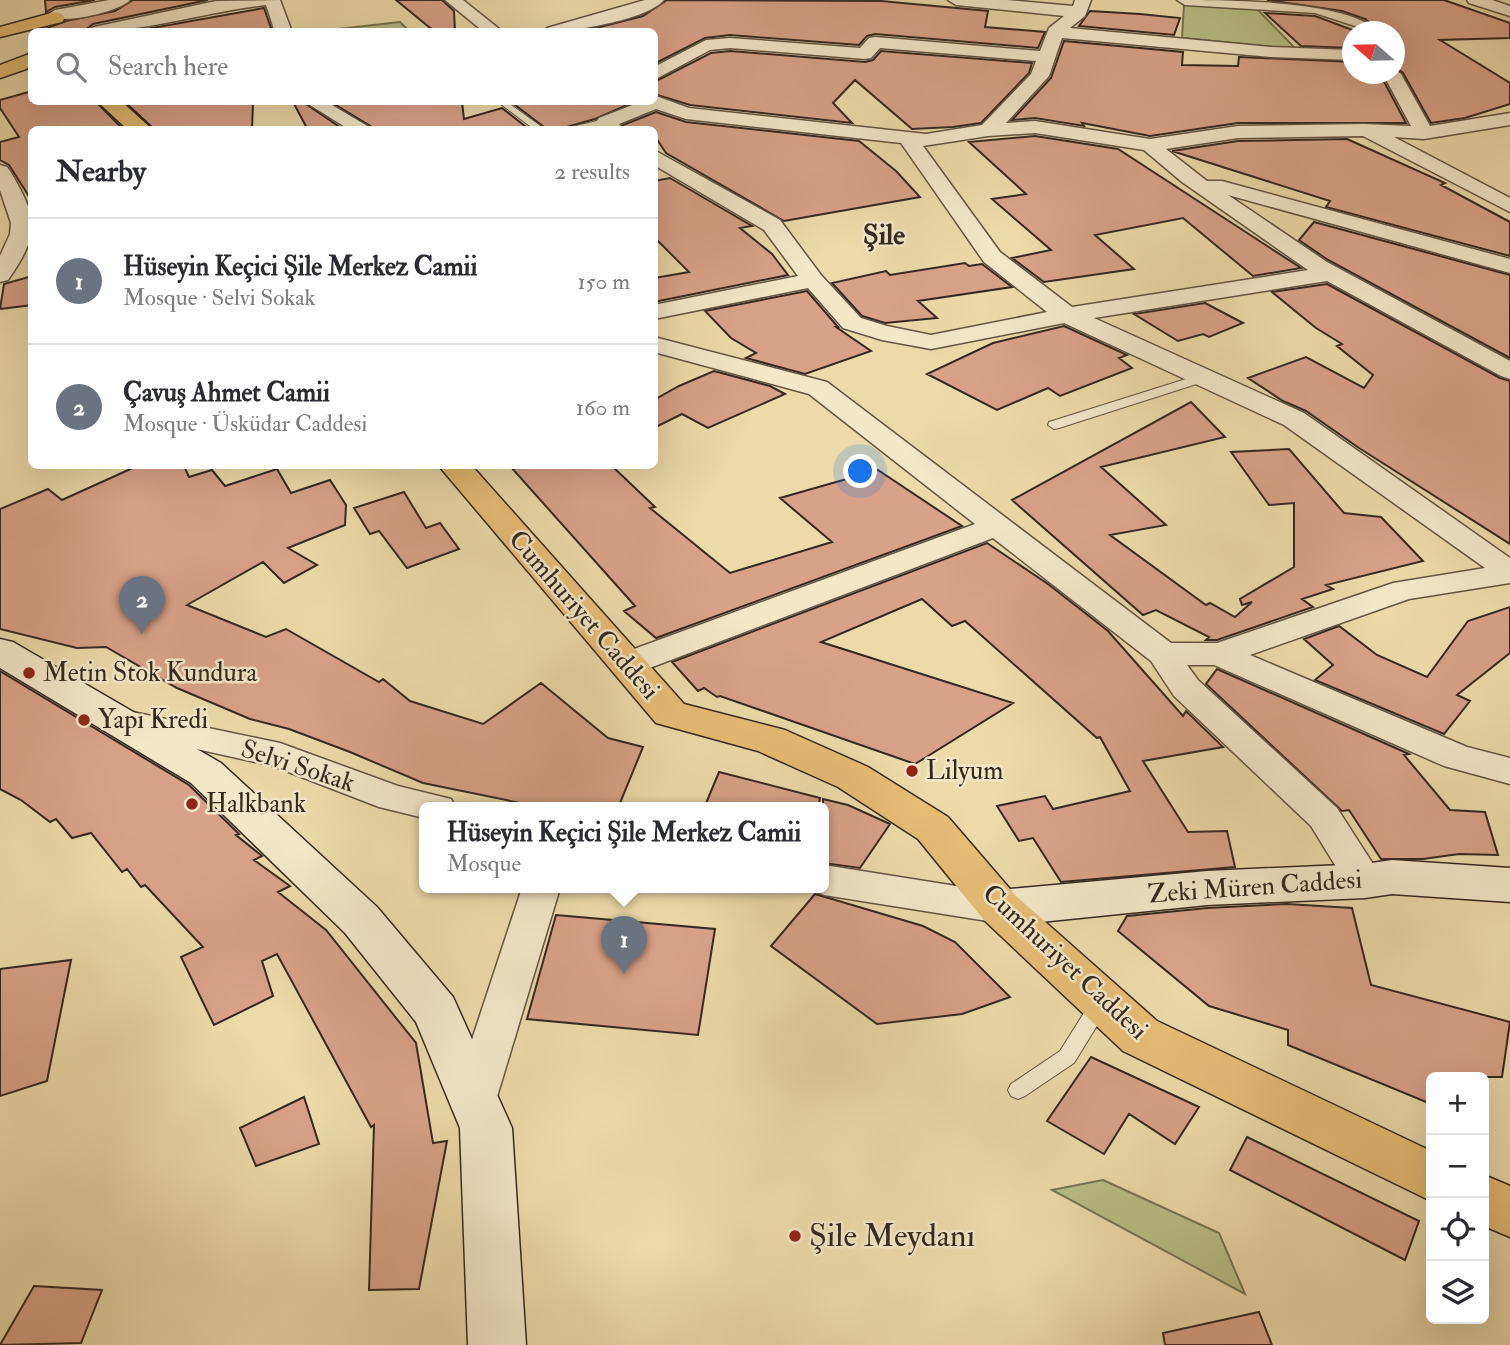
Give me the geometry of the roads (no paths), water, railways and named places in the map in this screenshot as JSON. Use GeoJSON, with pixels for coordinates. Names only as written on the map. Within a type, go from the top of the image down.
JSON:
{"type":"FeatureCollection","features":[{"type":"Feature","properties":{"kind":"main road"},"geometry":{"type":"LineString","coordinates":[[1,32],[50,16]]}},
{"type":"Feature","properties":{"kind":"main road"},"geometry":{"type":"LineString","coordinates":[[1,32],[28,36]]}},
{"type":"Feature","properties":{"kind":"main road"},"geometry":{"type":"LineString","coordinates":[[0,72],[28,62]]}},
{"type":"Feature","properties":{"kind":"main road"},"geometry":{"type":"LineString","coordinates":[[0,77],[28,79]]}},
{"type":"Feature","properties":{"kind":"main road"},"geometry":{"type":"LineString","coordinates":[[113,105],[137,126]]}},
{"type":"Feature","properties":{"kind":"main road","name":"Cumhuriyet Caddesi"},"geometry":{"type":"LineString","coordinates":[[458,469],[670,714],[771,740],[853,777],[933,828],[1000,908],[1140,1036],[1426,1175]]}},
{"type":"Feature","properties":{"kind":"main road"},"geometry":{"type":"LineString","coordinates":[[0,651],[206,773],[361,920],[436,1011],[486,1128],[497,1345]]}},
{"type":"Feature","properties":{"kind":"main road","name":"Zeki Müren Caddesi"},"geometry":{"type":"LineString","coordinates":[[1000,908],[1208,888],[1365,881],[1392,877],[1510,885]]}},
{"type":"Feature","properties":{"kind":"main road"},"geometry":{"type":"LineString","coordinates":[[1489,1202],[1510,1212]]}},
{"type":"Feature","properties":{"kind":"street"},"geometry":{"type":"LineString","coordinates":[[50,16],[107,8],[122,0]]}},
{"type":"Feature","properties":{"kind":"street"},"geometry":{"type":"LineString","coordinates":[[113,28],[216,6],[266,0]]}},
{"type":"Feature","properties":{"kind":"street"},"geometry":{"type":"LineString","coordinates":[[272,0],[282,28]]}},
{"type":"Feature","properties":{"kind":"street"},"geometry":{"type":"LineString","coordinates":[[453,0],[490,28]]}},
{"type":"Feature","properties":{"kind":"street"},"geometry":{"type":"LineString","coordinates":[[568,28],[645,7],[656,0]]}},
{"type":"Feature","properties":{"kind":"street"},"geometry":{"type":"LineString","coordinates":[[956,0],[1081,6]]}},
{"type":"Feature","properties":{"kind":"street"},"geometry":{"type":"LineString","coordinates":[[1185,0],[1316,8]]}},
{"type":"Feature","properties":{"kind":"street"},"geometry":{"type":"LineString","coordinates":[[1296,0],[1358,21]]}},
{"type":"Feature","properties":{"kind":"street"},"geometry":{"type":"LineString","coordinates":[[1475,0],[1510,11]]}},
{"type":"Feature","properties":{"kind":"street"},"geometry":{"type":"LineString","coordinates":[[988,130],[1040,76],[1055,32],[1081,6]]}},
{"type":"Feature","properties":{"kind":"street"},"geometry":{"type":"LineString","coordinates":[[1055,32],[1271,52],[1342,55]]}},
{"type":"Feature","properties":{"kind":"street"},"geometry":{"type":"LineString","coordinates":[[658,73],[706,45],[730,43],[866,54],[875,42],[1047,57]]}},
{"type":"Feature","properties":{"kind":"street"},"geometry":{"type":"LineString","coordinates":[[1397,84],[1424,133]]}},
{"type":"Feature","properties":{"kind":"street"},"geometry":{"type":"LineString","coordinates":[[658,103],[686,113],[926,140],[988,130],[1035,127],[1150,145],[1238,132],[1364,130],[1424,133],[1510,119]]}},
{"type":"Feature","properties":{"kind":"street"},"geometry":{"type":"LineString","coordinates":[[319,105],[358,126]]}},
{"type":"Feature","properties":{"kind":"street"},"geometry":{"type":"LineString","coordinates":[[611,126],[650,105]]}},
{"type":"Feature","properties":{"kind":"street"},"geometry":{"type":"LineString","coordinates":[[1364,130],[1510,206]]}},
{"type":"Feature","properties":{"kind":"street"},"geometry":{"type":"LineString","coordinates":[[907,138],[992,257],[1067,315],[1294,419],[1510,573]]}},
{"type":"Feature","properties":{"kind":"street"},"geometry":{"type":"LineString","coordinates":[[1150,145],[1189,178],[1329,273],[1510,371]]}},
{"type":"Feature","properties":{"kind":"street"},"geometry":{"type":"LineString","coordinates":[[658,158],[772,225],[813,279],[852,323],[882,333],[931,342],[1067,315],[1329,273]]}},
{"type":"Feature","properties":{"kind":"street"},"geometry":{"type":"LineString","coordinates":[[0,171],[6,193],[24,228],[20,243],[0,275]]}},
{"type":"Feature","properties":{"kind":"street"},"geometry":{"type":"LineString","coordinates":[[1189,178],[1510,265]]}},
{"type":"Feature","properties":{"kind":"street"},"geometry":{"type":"LineString","coordinates":[[658,311],[813,279]]}},
{"type":"Feature","properties":{"kind":"street"},"geometry":{"type":"LineString","coordinates":[[658,345],[818,388],[1163,654],[1186,688],[1324,817],[1365,881]]}},
{"type":"Feature","properties":{"kind":"street"},"geometry":{"type":"LineString","coordinates":[[627,664],[997,526]]}},
{"type":"Feature","properties":{"kind":"street"},"geometry":{"type":"LineString","coordinates":[[1163,654],[1219,654],[1404,590],[1510,573]]}},
{"type":"Feature","properties":{"kind":"street"},"geometry":{"type":"LineString","coordinates":[[1219,654],[1457,757],[1510,771]]}},
{"type":"Feature","properties":{"kind":"street","name":"Selvi Sokak"},"geometry":{"type":"LineString","coordinates":[[116,720],[280,755],[392,798],[419,804]]}},
{"type":"Feature","properties":{"kind":"street"},"geometry":{"type":"LineString","coordinates":[[829,881],[1000,908]]}},
{"type":"Feature","properties":{"kind":"street"},"geometry":{"type":"LineString","coordinates":[[474,1100],[539,893]]}},
{"type":"Feature","properties":{"kind":"lane"},"geometry":{"type":"LineString","coordinates":[[506,105],[536,126]]}},
{"type":"Feature","properties":{"kind":"lane"},"geometry":{"type":"LineString","coordinates":[[1054,425],[1202,378]]}},
{"type":"Feature","properties":{"kind":"lane"},"geometry":{"type":"LineString","coordinates":[[1018,1090],[1068,1057],[1102,1001]]}},
{"type":"Feature","properties":{"kind":"place","name":"Çavuş Ahmet Camii"},"geometry":{"type":"Point","coordinates":[142,634]}},
{"type":"Feature","properties":{"kind":"place","name":"Metin Stok Kundura"},"geometry":{"type":"Point","coordinates":[29,673]}},
{"type":"Feature","properties":{"kind":"place","name":"Yapı Kredi"},"geometry":{"type":"Point","coordinates":[84,720]}},
{"type":"Feature","properties":{"kind":"place","name":"Lilyum"},"geometry":{"type":"Point","coordinates":[912,771]}},
{"type":"Feature","properties":{"kind":"place","name":"Halkbank"},"geometry":{"type":"Point","coordinates":[192,804]}},
{"type":"Feature","properties":{"kind":"place","name":"Hüseyin Keçici Şile Merkez Camii"},"geometry":{"type":"Point","coordinates":[624,974]}},
{"type":"Feature","properties":{"kind":"place","name":"Şile Meydanı"},"geometry":{"type":"Point","coordinates":[795,1236]}},
{"type":"Feature","properties":{"kind":"district","name":"Şile"},"geometry":{"type":"Point","coordinates":[884,235]}}]}
